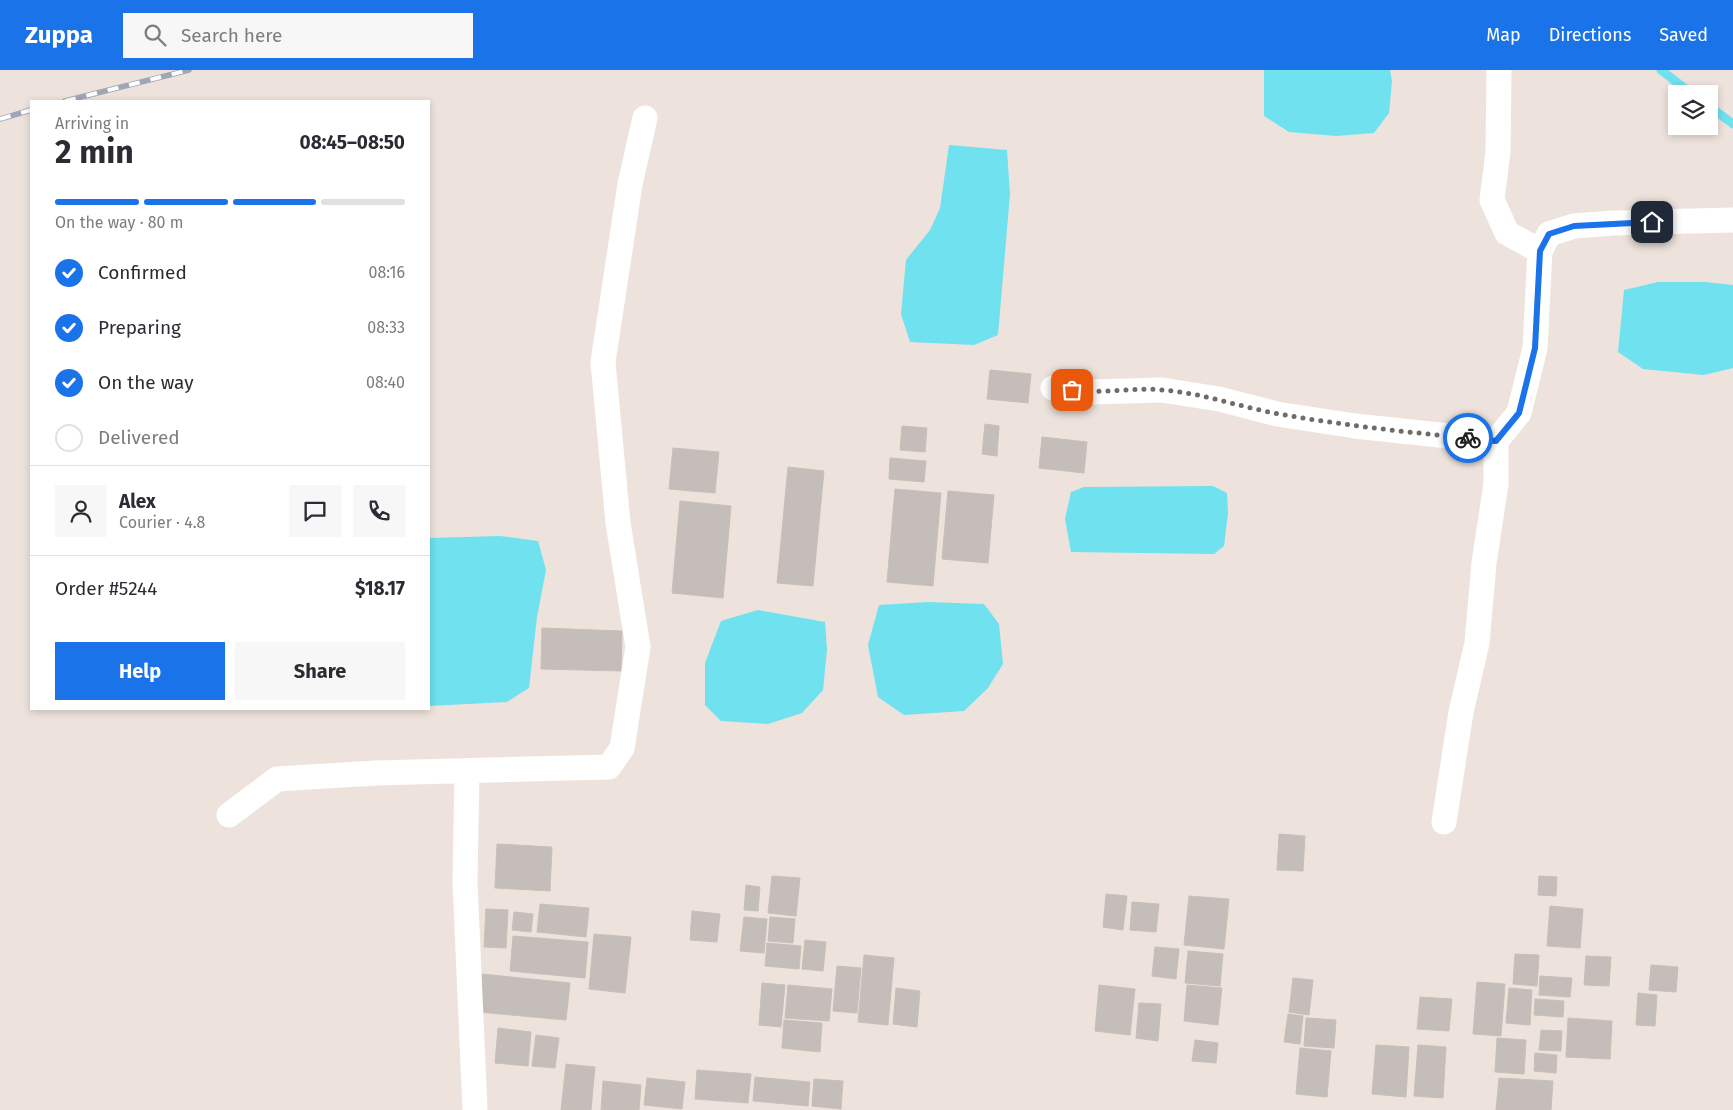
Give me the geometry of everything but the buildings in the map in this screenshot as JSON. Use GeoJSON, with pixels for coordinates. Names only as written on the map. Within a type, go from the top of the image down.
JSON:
{"type":"FeatureCollection","features":[{"type":"Feature","properties":{"kind":"street"},"geometry":{"type":"LineString","coordinates":[[1499,70],[1498,152],[1492,200],[1507,233],[1540,251]]}},
{"type":"Feature","properties":{"kind":"street"},"geometry":{"type":"LineString","coordinates":[[229,816],[277,779],[376,773],[609,767],[622,748],[638,647],[618,523],[603,362],[630,184],[645,118]]}},
{"type":"Feature","properties":{"kind":"street"},"geometry":{"type":"LineString","coordinates":[[1444,822],[1461,712],[1477,642],[1484,563],[1496,484],[1496,441],[1519,413],[1535,348],[1540,251],[1549,234],[1574,226],[1733,220]]}},
{"type":"Feature","properties":{"kind":"street"},"geometry":{"type":"LineString","coordinates":[[1053,388],[1090,392],[1162,390],[1219,400],[1277,414],[1355,426],[1496,441]]}},
{"type":"Feature","properties":{"kind":"street"},"geometry":{"type":"LineString","coordinates":[[467,771],[465,882],[475,1110]]}},
{"type":"Feature","properties":{"kind":"water"},"geometry":{"type":"Polygon","coordinates":[[[1264,70],[1390,70],[1392,81],[1389,113],[1374,133],[1336,136],[1289,132],[1264,116],[1264,70]]]}},
{"type":"Feature","properties":{"kind":"water"},"geometry":{"type":"Polygon","coordinates":[[[949,145],[1007,150],[1010,194],[998,335],[974,345],[910,342],[901,314],[906,260],[930,230],[940,208],[949,145]]]}},
{"type":"Feature","properties":{"kind":"water"},"geometry":{"type":"Polygon","coordinates":[[[1658,282],[1705,282],[1733,285],[1733,368],[1704,375],[1643,369],[1618,352],[1624,290],[1658,282]]]}},
{"type":"Feature","properties":{"kind":"water"},"geometry":{"type":"Polygon","coordinates":[[[1213,486],[1227,493],[1228,513],[1224,546],[1214,554],[1071,552],[1065,519],[1071,492],[1084,487],[1213,486]]]}},
{"type":"Feature","properties":{"kind":"water"},"geometry":{"type":"Polygon","coordinates":[[[500,536],[538,541],[546,570],[537,617],[529,688],[507,702],[430,706],[430,538],[500,536]]]}},
{"type":"Feature","properties":{"kind":"water"},"geometry":{"type":"Polygon","coordinates":[[[928,602],[984,604],[999,624],[1003,664],[988,688],[964,711],[904,715],[878,697],[868,645],[879,605],[928,602]]]}},
{"type":"Feature","properties":{"kind":"water"},"geometry":{"type":"Polygon","coordinates":[[[758,610],[825,622],[827,650],[823,690],[802,713],[768,724],[721,721],[705,705],[705,663],[721,621],[758,610]]]}},
{"type":"Feature","properties":{"kind":"waterway"},"geometry":{"type":"LineString","coordinates":[[1661,70],[1680,85]]}},
{"type":"Feature","properties":{"kind":"waterway"},"geometry":{"type":"LineString","coordinates":[[1718,113],[1733,124]]}},
{"type":"Feature","properties":{"kind":"railway"},"geometry":{"type":"LineString","coordinates":[[69,100],[189,70]]}},
{"type":"Feature","properties":{"kind":"railway"},"geometry":{"type":"LineString","coordinates":[[0,119],[30,110]]}},
{"type":"Feature","properties":{"kind":"way so far"},"geometry":{"type":"LineString","coordinates":[[1072,390],[1090,392],[1162,390],[1219,400],[1277,414],[1355,426],[1468,438]]}},
{"type":"Feature","properties":{"kind":"route"},"geometry":{"type":"LineString","coordinates":[[1468,438],[1496,441],[1519,413],[1535,348],[1540,251],[1549,234],[1574,226],[1652,222]]}}]}
